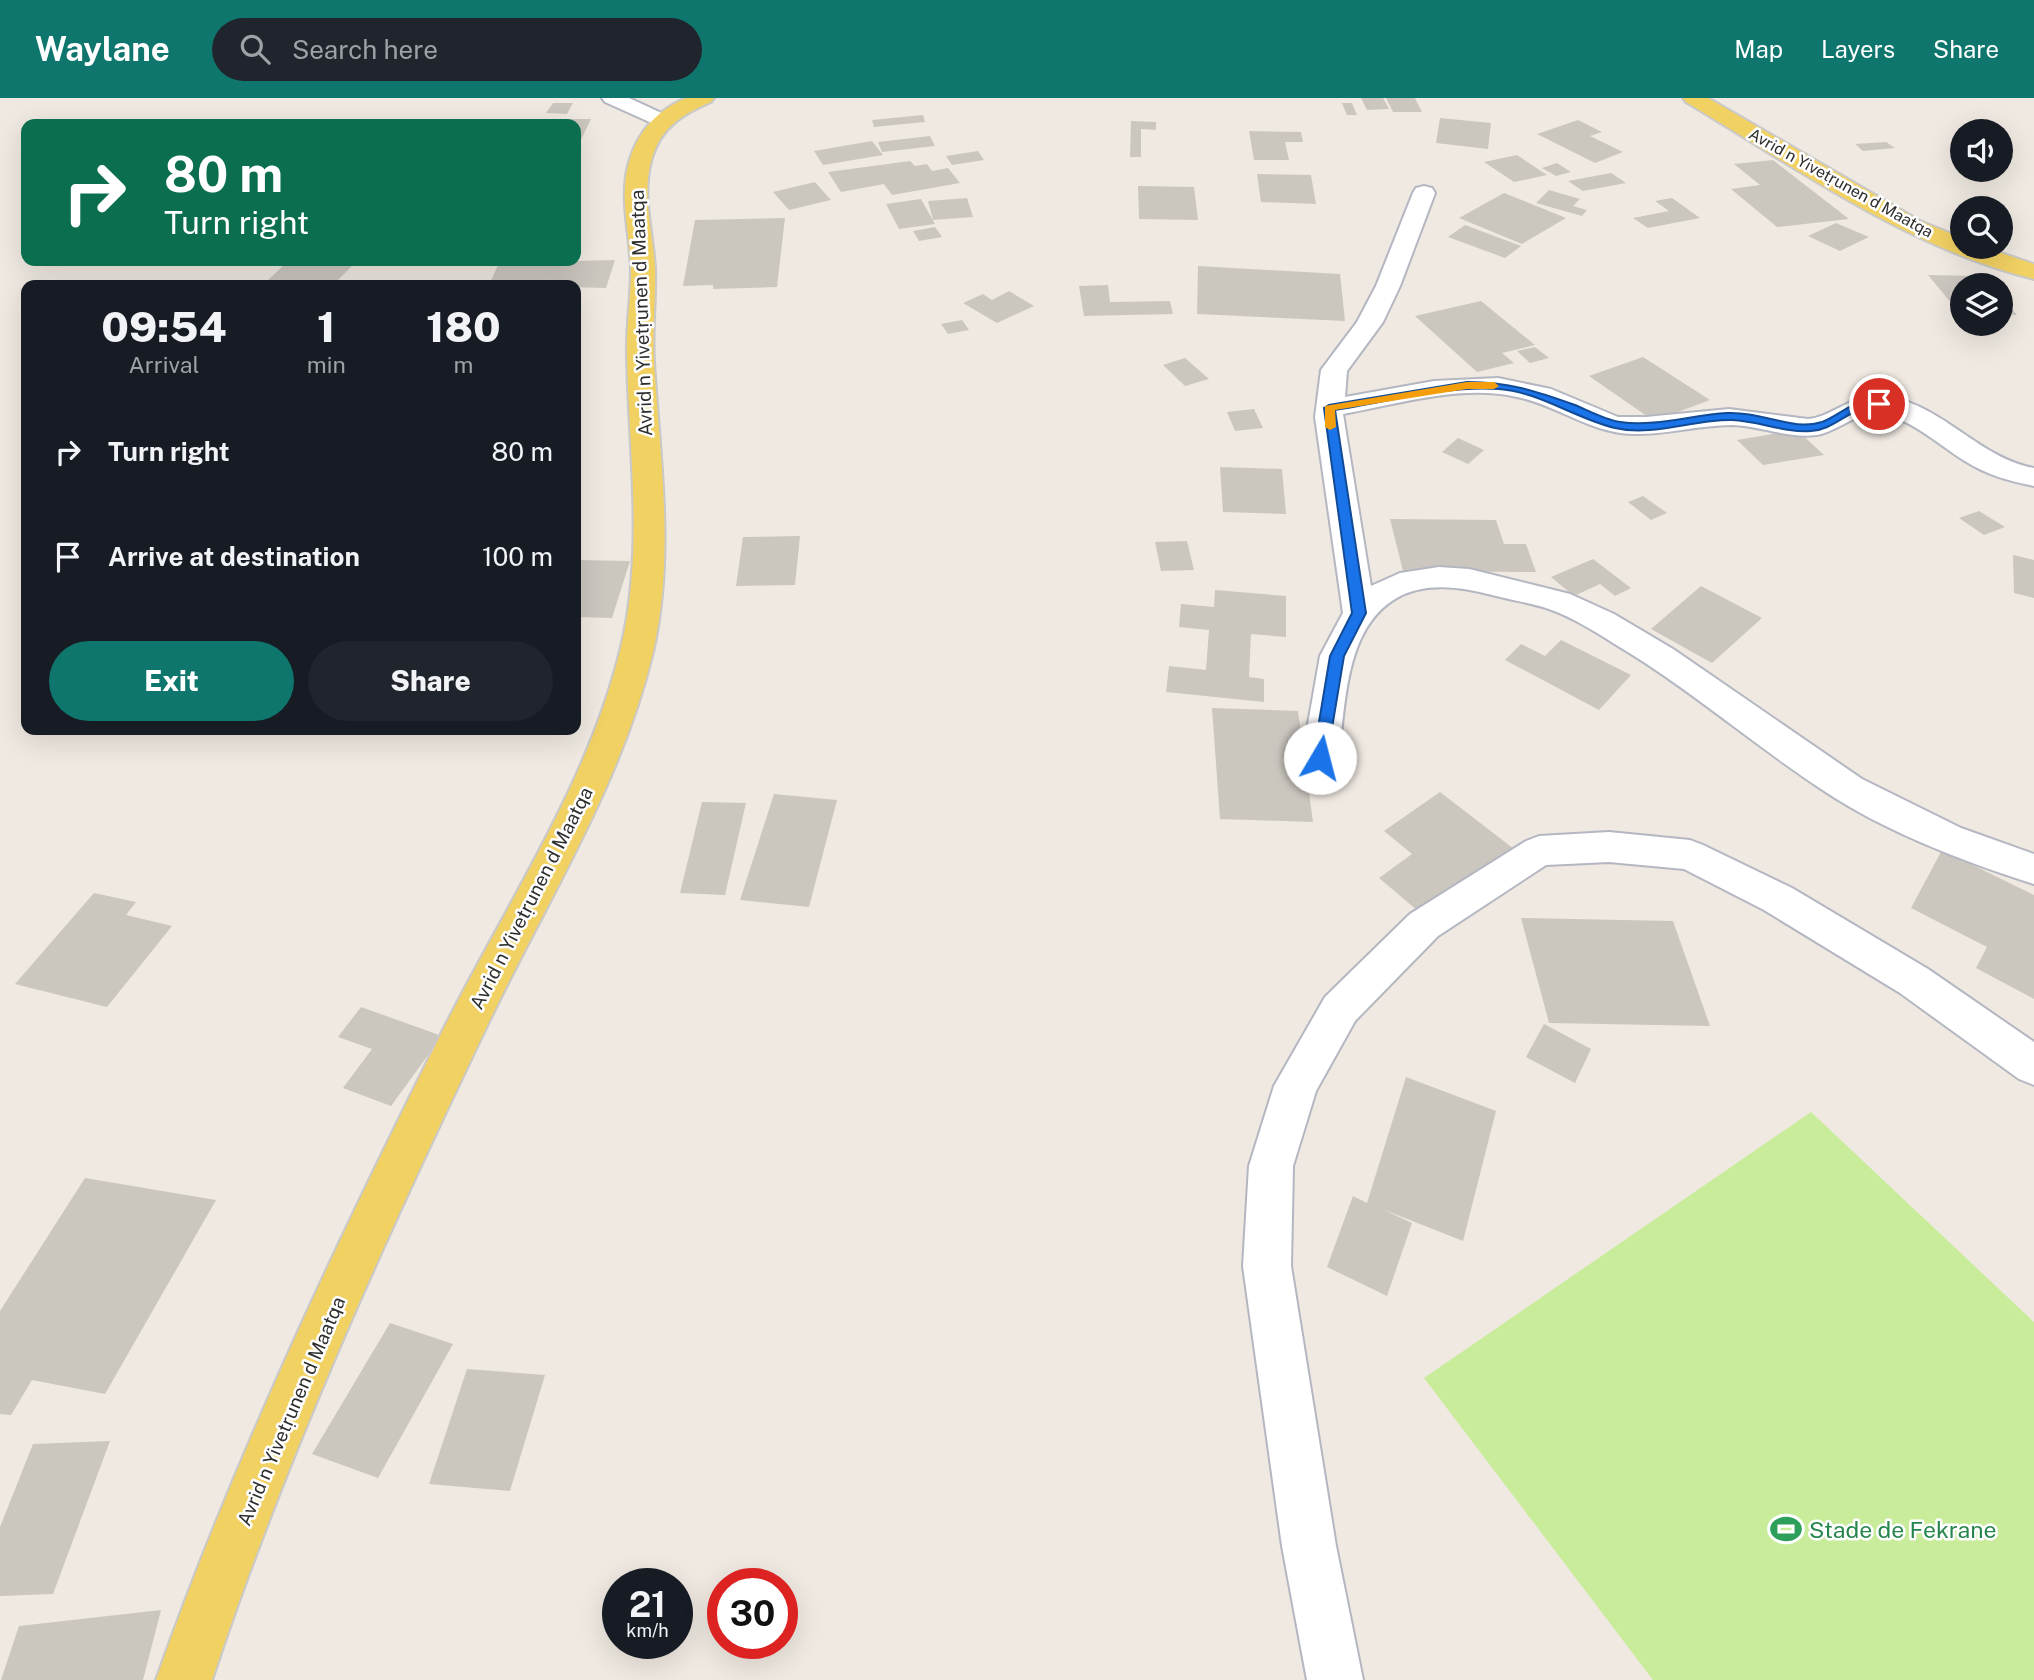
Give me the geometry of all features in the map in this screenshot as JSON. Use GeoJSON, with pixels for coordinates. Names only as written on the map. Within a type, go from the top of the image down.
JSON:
{"type":"FeatureCollection","features":[{"type":"Feature","properties":{"kind":"main road","name":"Avrid n Yivetṛunen d Maatqa"},"geometry":{"type":"LineString","coordinates":[[184,1680],[201,1630],[299,1384],[396,1169],[506,944],[588,792],[621,703],[638,644],[648,585],[650,525],[639,326],[643,257],[635,210],[635,177],[645,145],[661,120],[677,108],[704,98]]}},
{"type":"Feature","properties":{"kind":"main road","name":"Avrid n Yivetṛunen d Maatqa"},"geometry":{"type":"LineString","coordinates":[[1693,98],[1912,226],[1992,259],[2034,272]]}},
{"type":"Feature","properties":{"kind":"street"},"geometry":{"type":"LineString","coordinates":[[612,98],[661,120]]}},
{"type":"Feature","properties":{"kind":"street"},"geometry":{"type":"LineString","coordinates":[[1359,613],[1329,408],[1334,370],[1353,348],[1376,310],[1424,193]]}},
{"type":"Feature","properties":{"kind":"street"},"geometry":{"type":"LineString","coordinates":[[1329,408],[1467,386],[1501,386],[1525,390],[1618,425],[1647,425],[1728,416],[1760,418],[1791,427],[1812,428],[1826,425],[1862,405],[1879,404],[1915,416],[2005,471],[2034,477]]}},
{"type":"Feature","properties":{"kind":"street"},"geometry":{"type":"LineString","coordinates":[[1320,758],[1337,656],[1359,613],[1382,592],[1411,580],[1439,577],[1469,579],[1559,601],[1603,622],[1661,657],[1849,789],[1948,838],[2034,869]]}},
{"type":"Feature","properties":{"kind":"street"},"geometry":{"type":"LineString","coordinates":[[1335,1680],[1309,1546],[1267,1266],[1271,1166],[1296,1086],[1340,1009],[1424,925],[1539,851],[1609,847],[1690,855],[1778,898],[1914,981],[2034,1066]]}},
{"type":"Feature","properties":{"kind":"green space","name":"Stade de Fekrane"},"geometry":{"type":"Polygon","coordinates":[[[1811,1112],[2034,1322],[2034,1680],[1653,1680],[1424,1378],[1811,1112]]]}},
{"type":"Feature","properties":{"kind":"building"},"geometry":{"type":"Polygon","coordinates":[[[1361,98],[1383,98],[1389,109],[1367,110],[1361,98]]]}},
{"type":"Feature","properties":{"kind":"building"},"geometry":{"type":"Polygon","coordinates":[[[1386,98],[1415,98],[1422,112],[1393,112],[1386,98]]]}},
{"type":"Feature","properties":{"kind":"building"},"geometry":{"type":"Polygon","coordinates":[[[553,103],[573,103],[567,114],[546,113],[553,103]]]}},
{"type":"Feature","properties":{"kind":"building"},"geometry":{"type":"Polygon","coordinates":[[[1342,103],[1352,103],[1357,115],[1347,115],[1342,103]]]}},
{"type":"Feature","properties":{"kind":"building"},"geometry":{"type":"Polygon","coordinates":[[[923,115],[925,122],[874,127],[872,120],[923,115]]]}},
{"type":"Feature","properties":{"kind":"building"},"geometry":{"type":"Polygon","coordinates":[[[1440,118],[1491,123],[1488,149],[1436,143],[1440,118]]]}},
{"type":"Feature","properties":{"kind":"building"},"geometry":{"type":"Polygon","coordinates":[[[581,119],[591,119],[581,140],[581,119]]]}},
{"type":"Feature","properties":{"kind":"building"},"geometry":{"type":"Polygon","coordinates":[[[1578,120],[1602,132],[1590,136],[1623,152],[1595,163],[1537,134],[1578,120]]]}},
{"type":"Feature","properties":{"kind":"building"},"geometry":{"type":"Polygon","coordinates":[[[1131,121],[1156,122],[1156,130],[1141,129],[1141,157],[1130,157],[1131,121]]]}},
{"type":"Feature","properties":{"kind":"building"},"geometry":{"type":"Polygon","coordinates":[[[1249,131],[1301,132],[1303,142],[1285,142],[1289,160],[1254,160],[1249,131]]]}},
{"type":"Feature","properties":{"kind":"building"},"geometry":{"type":"Polygon","coordinates":[[[930,136],[935,146],[882,152],[878,142],[930,136]]]}},
{"type":"Feature","properties":{"kind":"building"},"geometry":{"type":"Polygon","coordinates":[[[872,141],[883,155],[823,165],[814,151],[872,141]]]}},
{"type":"Feature","properties":{"kind":"building"},"geometry":{"type":"Polygon","coordinates":[[[1886,142],[1895,148],[1863,151],[1855,144],[1886,142]]]}},
{"type":"Feature","properties":{"kind":"building"},"geometry":{"type":"Polygon","coordinates":[[[978,151],[984,160],[952,165],[946,156],[978,151]]]}},
{"type":"Feature","properties":{"kind":"building"},"geometry":{"type":"Polygon","coordinates":[[[1517,155],[1547,175],[1514,182],[1484,162],[1517,155]]]}},
{"type":"Feature","properties":{"kind":"building"},"geometry":{"type":"Polygon","coordinates":[[[1773,160],[1849,219],[1777,227],[1731,189],[1760,185],[1734,164],[1773,160]]]}},
{"type":"Feature","properties":{"kind":"building"},"geometry":{"type":"Polygon","coordinates":[[[910,161],[915,166],[927,164],[932,171],[948,168],[960,183],[892,195],[884,184],[841,192],[828,172],[910,161]]]}},
{"type":"Feature","properties":{"kind":"building"},"geometry":{"type":"Polygon","coordinates":[[[1557,163],[1571,172],[1556,176],[1542,168],[1557,163]]]}},
{"type":"Feature","properties":{"kind":"building"},"geometry":{"type":"Polygon","coordinates":[[[1611,173],[1626,183],[1583,191],[1568,181],[1611,173]]]}},
{"type":"Feature","properties":{"kind":"building"},"geometry":{"type":"Polygon","coordinates":[[[1257,174],[1311,175],[1316,204],[1261,202],[1257,174]]]}},
{"type":"Feature","properties":{"kind":"building"},"geometry":{"type":"Polygon","coordinates":[[[815,182],[831,200],[789,210],[773,192],[815,182]]]}},
{"type":"Feature","properties":{"kind":"building"},"geometry":{"type":"Polygon","coordinates":[[[1138,186],[1194,187],[1198,220],[1139,219],[1138,186]]]}},
{"type":"Feature","properties":{"kind":"building"},"geometry":{"type":"Polygon","coordinates":[[[1549,190],[1580,199],[1573,206],[1587,210],[1582,216],[1536,203],[1549,190]]]}},
{"type":"Feature","properties":{"kind":"building"},"geometry":{"type":"Polygon","coordinates":[[[1504,193],[1566,218],[1522,244],[1459,218],[1504,193]]]}},
{"type":"Feature","properties":{"kind":"building"},"geometry":{"type":"Polygon","coordinates":[[[967,198],[973,217],[933,220],[928,201],[967,198]]]}},
{"type":"Feature","properties":{"kind":"building"},"geometry":{"type":"Polygon","coordinates":[[[1672,198],[1700,218],[1648,228],[1633,218],[1669,211],[1655,201],[1672,198]]]}},
{"type":"Feature","properties":{"kind":"building"},"geometry":{"type":"Polygon","coordinates":[[[921,199],[935,224],[899,229],[886,204],[921,199]]]}},
{"type":"Feature","properties":{"kind":"building"},"geometry":{"type":"Polygon","coordinates":[[[785,218],[777,287],[713,289],[713,285],[683,286],[695,220],[785,218]]]}},
{"type":"Feature","properties":{"kind":"building"},"geometry":{"type":"Polygon","coordinates":[[[1836,223],[1869,237],[1840,251],[1808,236],[1836,223]]]}},
{"type":"Feature","properties":{"kind":"building"},"geometry":{"type":"Polygon","coordinates":[[[1465,225],[1521,246],[1505,258],[1448,237],[1465,225]]]}},
{"type":"Feature","properties":{"kind":"building"},"geometry":{"type":"Polygon","coordinates":[[[935,227],[942,237],[919,241],[913,231],[935,227]]]}},
{"type":"Feature","properties":{"kind":"building"},"geometry":{"type":"Polygon","coordinates":[[[615,260],[606,288],[581,287],[581,280],[491,280],[498,266],[581,266],[581,261],[615,260]]]}},
{"type":"Feature","properties":{"kind":"building"},"geometry":{"type":"Polygon","coordinates":[[[283,266],[352,266],[338,280],[268,280],[283,266]]]}},
{"type":"Feature","properties":{"kind":"building"},"geometry":{"type":"Polygon","coordinates":[[[1198,266],[1340,274],[1345,321],[1197,314],[1198,266]]]}},
{"type":"Feature","properties":{"kind":"building"},"geometry":{"type":"Polygon","coordinates":[[[1928,275],[1950,275],[1950,302],[1928,275]]]}},
{"type":"Feature","properties":{"kind":"building"},"geometry":{"type":"Polygon","coordinates":[[[1108,285],[1110,302],[1170,301],[1173,314],[1084,316],[1079,286],[1108,285]]]}},
{"type":"Feature","properties":{"kind":"building"},"geometry":{"type":"Polygon","coordinates":[[[1009,291],[1034,306],[997,323],[963,303],[983,294],[992,300],[1009,291]]]}},
{"type":"Feature","properties":{"kind":"building"},"geometry":{"type":"Polygon","coordinates":[[[1481,301],[1535,345],[1502,353],[1514,363],[1477,372],[1415,316],[1481,301]]]}},
{"type":"Feature","properties":{"kind":"building"},"geometry":{"type":"Polygon","coordinates":[[[962,320],[969,330],[948,334],[941,324],[962,320]]]}},
{"type":"Feature","properties":{"kind":"building"},"geometry":{"type":"Polygon","coordinates":[[[1535,347],[1549,358],[1530,363],[1517,351],[1535,347]]]}},
{"type":"Feature","properties":{"kind":"building"},"geometry":{"type":"Polygon","coordinates":[[[1643,357],[1710,400],[1654,421],[1589,376],[1643,357]]]}},
{"type":"Feature","properties":{"kind":"building"},"geometry":{"type":"Polygon","coordinates":[[[1185,358],[1209,379],[1185,386],[1163,365],[1185,358]]]}},
{"type":"Feature","properties":{"kind":"building"},"geometry":{"type":"Polygon","coordinates":[[[1254,409],[1263,428],[1235,431],[1227,412],[1254,409]]]}},
{"type":"Feature","properties":{"kind":"building"},"geometry":{"type":"Polygon","coordinates":[[[1797,430],[1824,455],[1763,465],[1737,440],[1797,430]]]}},
{"type":"Feature","properties":{"kind":"building"},"geometry":{"type":"Polygon","coordinates":[[[1458,438],[1484,450],[1468,464],[1442,452],[1458,438]]]}},
{"type":"Feature","properties":{"kind":"building"},"geometry":{"type":"Polygon","coordinates":[[[1220,467],[1282,469],[1286,514],[1223,512],[1220,467]]]}},
{"type":"Feature","properties":{"kind":"building"},"geometry":{"type":"Polygon","coordinates":[[[1643,496],[1667,513],[1651,520],[1628,502],[1643,496]]]}},
{"type":"Feature","properties":{"kind":"building"},"geometry":{"type":"Polygon","coordinates":[[[1979,511],[2005,527],[1984,535],[1959,518],[1979,511]]]}},
{"type":"Feature","properties":{"kind":"building"},"geometry":{"type":"Polygon","coordinates":[[[1390,519],[1496,520],[1504,544],[1526,544],[1536,572],[1403,571],[1390,519]]]}},
{"type":"Feature","properties":{"kind":"building"},"geometry":{"type":"Polygon","coordinates":[[[800,536],[795,585],[736,586],[743,537],[800,536]]]}},
{"type":"Feature","properties":{"kind":"building"},"geometry":{"type":"Polygon","coordinates":[[[1187,541],[1194,570],[1161,571],[1155,542],[1187,541]]]}},
{"type":"Feature","properties":{"kind":"building"},"geometry":{"type":"Polygon","coordinates":[[[2013,555],[2034,560],[2034,598],[2014,593],[2013,555]]]}},
{"type":"Feature","properties":{"kind":"building"},"geometry":{"type":"Polygon","coordinates":[[[1593,559],[1631,588],[1615,596],[1600,584],[1574,596],[1551,577],[1593,559]]]}},
{"type":"Feature","properties":{"kind":"building"},"geometry":{"type":"Polygon","coordinates":[[[581,560],[630,561],[612,618],[581,617],[581,560]]]}},
{"type":"Feature","properties":{"kind":"building"},"geometry":{"type":"Polygon","coordinates":[[[1701,586],[1762,618],[1712,663],[1651,629],[1701,586]]]}},
{"type":"Feature","properties":{"kind":"building"},"geometry":{"type":"Polygon","coordinates":[[[1215,590],[1286,596],[1286,637],[1251,634],[1249,677],[1264,679],[1264,702],[1166,692],[1169,666],[1206,670],[1209,630],[1179,627],[1181,604],[1214,607],[1215,590]]]}},
{"type":"Feature","properties":{"kind":"building"},"geometry":{"type":"Polygon","coordinates":[[[1561,640],[1631,675],[1599,710],[1505,660],[1521,644],[1545,656],[1561,640]]]}},
{"type":"Feature","properties":{"kind":"building"},"geometry":{"type":"Polygon","coordinates":[[[1212,708],[1298,711],[1313,822],[1220,819],[1212,708]]]}},
{"type":"Feature","properties":{"kind":"building"},"geometry":{"type":"Polygon","coordinates":[[[1440,792],[1514,849],[1424,916],[1379,878],[1412,854],[1384,831],[1440,792]]]}},
{"type":"Feature","properties":{"kind":"building"},"geometry":{"type":"Polygon","coordinates":[[[774,794],[837,800],[809,907],[740,900],[774,794]]]}},
{"type":"Feature","properties":{"kind":"building"},"geometry":{"type":"Polygon","coordinates":[[[702,802],[746,803],[725,895],[680,893],[702,802]]]}},
{"type":"Feature","properties":{"kind":"building"},"geometry":{"type":"Polygon","coordinates":[[[1942,850],[2034,895],[2034,999],[1976,968],[1987,947],[1911,908],[1942,850]]]}},
{"type":"Feature","properties":{"kind":"building"},"geometry":{"type":"Polygon","coordinates":[[[94,893],[136,902],[126,915],[172,926],[107,1007],[15,984],[94,893]]]}},
{"type":"Feature","properties":{"kind":"building"},"geometry":{"type":"Polygon","coordinates":[[[1521,918],[1673,921],[1710,1026],[1549,1023],[1521,918]]]}},
{"type":"Feature","properties":{"kind":"building"},"geometry":{"type":"Polygon","coordinates":[[[361,1007],[442,1036],[391,1106],[343,1088],[372,1049],[338,1037],[361,1007]]]}},
{"type":"Feature","properties":{"kind":"building"},"geometry":{"type":"Polygon","coordinates":[[[1544,1024],[1591,1049],[1575,1083],[1526,1057],[1544,1024]]]}},
{"type":"Feature","properties":{"kind":"building"},"geometry":{"type":"Polygon","coordinates":[[[1406,1077],[1496,1111],[1463,1241],[1382,1209],[1412,1223],[1387,1296],[1327,1267],[1353,1196],[1367,1203],[1406,1077]]]}},
{"type":"Feature","properties":{"kind":"building"},"geometry":{"type":"Polygon","coordinates":[[[85,1178],[216,1200],[105,1394],[32,1380],[11,1415],[0,1414],[0,1311],[85,1178]]]}},
{"type":"Feature","properties":{"kind":"building"},"geometry":{"type":"Polygon","coordinates":[[[390,1323],[453,1344],[378,1478],[312,1454],[390,1323]]]}},
{"type":"Feature","properties":{"kind":"building"},"geometry":{"type":"Polygon","coordinates":[[[467,1369],[545,1375],[510,1491],[429,1484],[467,1369]]]}},
{"type":"Feature","properties":{"kind":"building"},"geometry":{"type":"Polygon","coordinates":[[[110,1441],[53,1594],[0,1596],[0,1527],[33,1444],[110,1441]]]}},
{"type":"Feature","properties":{"kind":"building"},"geometry":{"type":"Polygon","coordinates":[[[161,1610],[143,1680],[1,1680],[19,1626],[161,1610]]]}},
{"type":"Feature","properties":{"kind":"slow traffic"},"geometry":{"type":"LineString","coordinates":[[1330,427],[1329,408],[1467,386],[1494,386]]}},
{"type":"Feature","properties":{"kind":"place","name":"Stade de Fekrane"},"geometry":{"type":"Point","coordinates":[1786,1529]}},
{"type":"Feature","properties":{"kind":"route"},"geometry":{"type":"LineString","coordinates":[[1320,758],[1337,656],[1359,613],[1341,506],[1329,408],[1467,386],[1501,386],[1525,390],[1618,425],[1647,425],[1728,416],[1760,418],[1791,427],[1812,428],[1826,425],[1862,405],[1879,404]]}}]}
